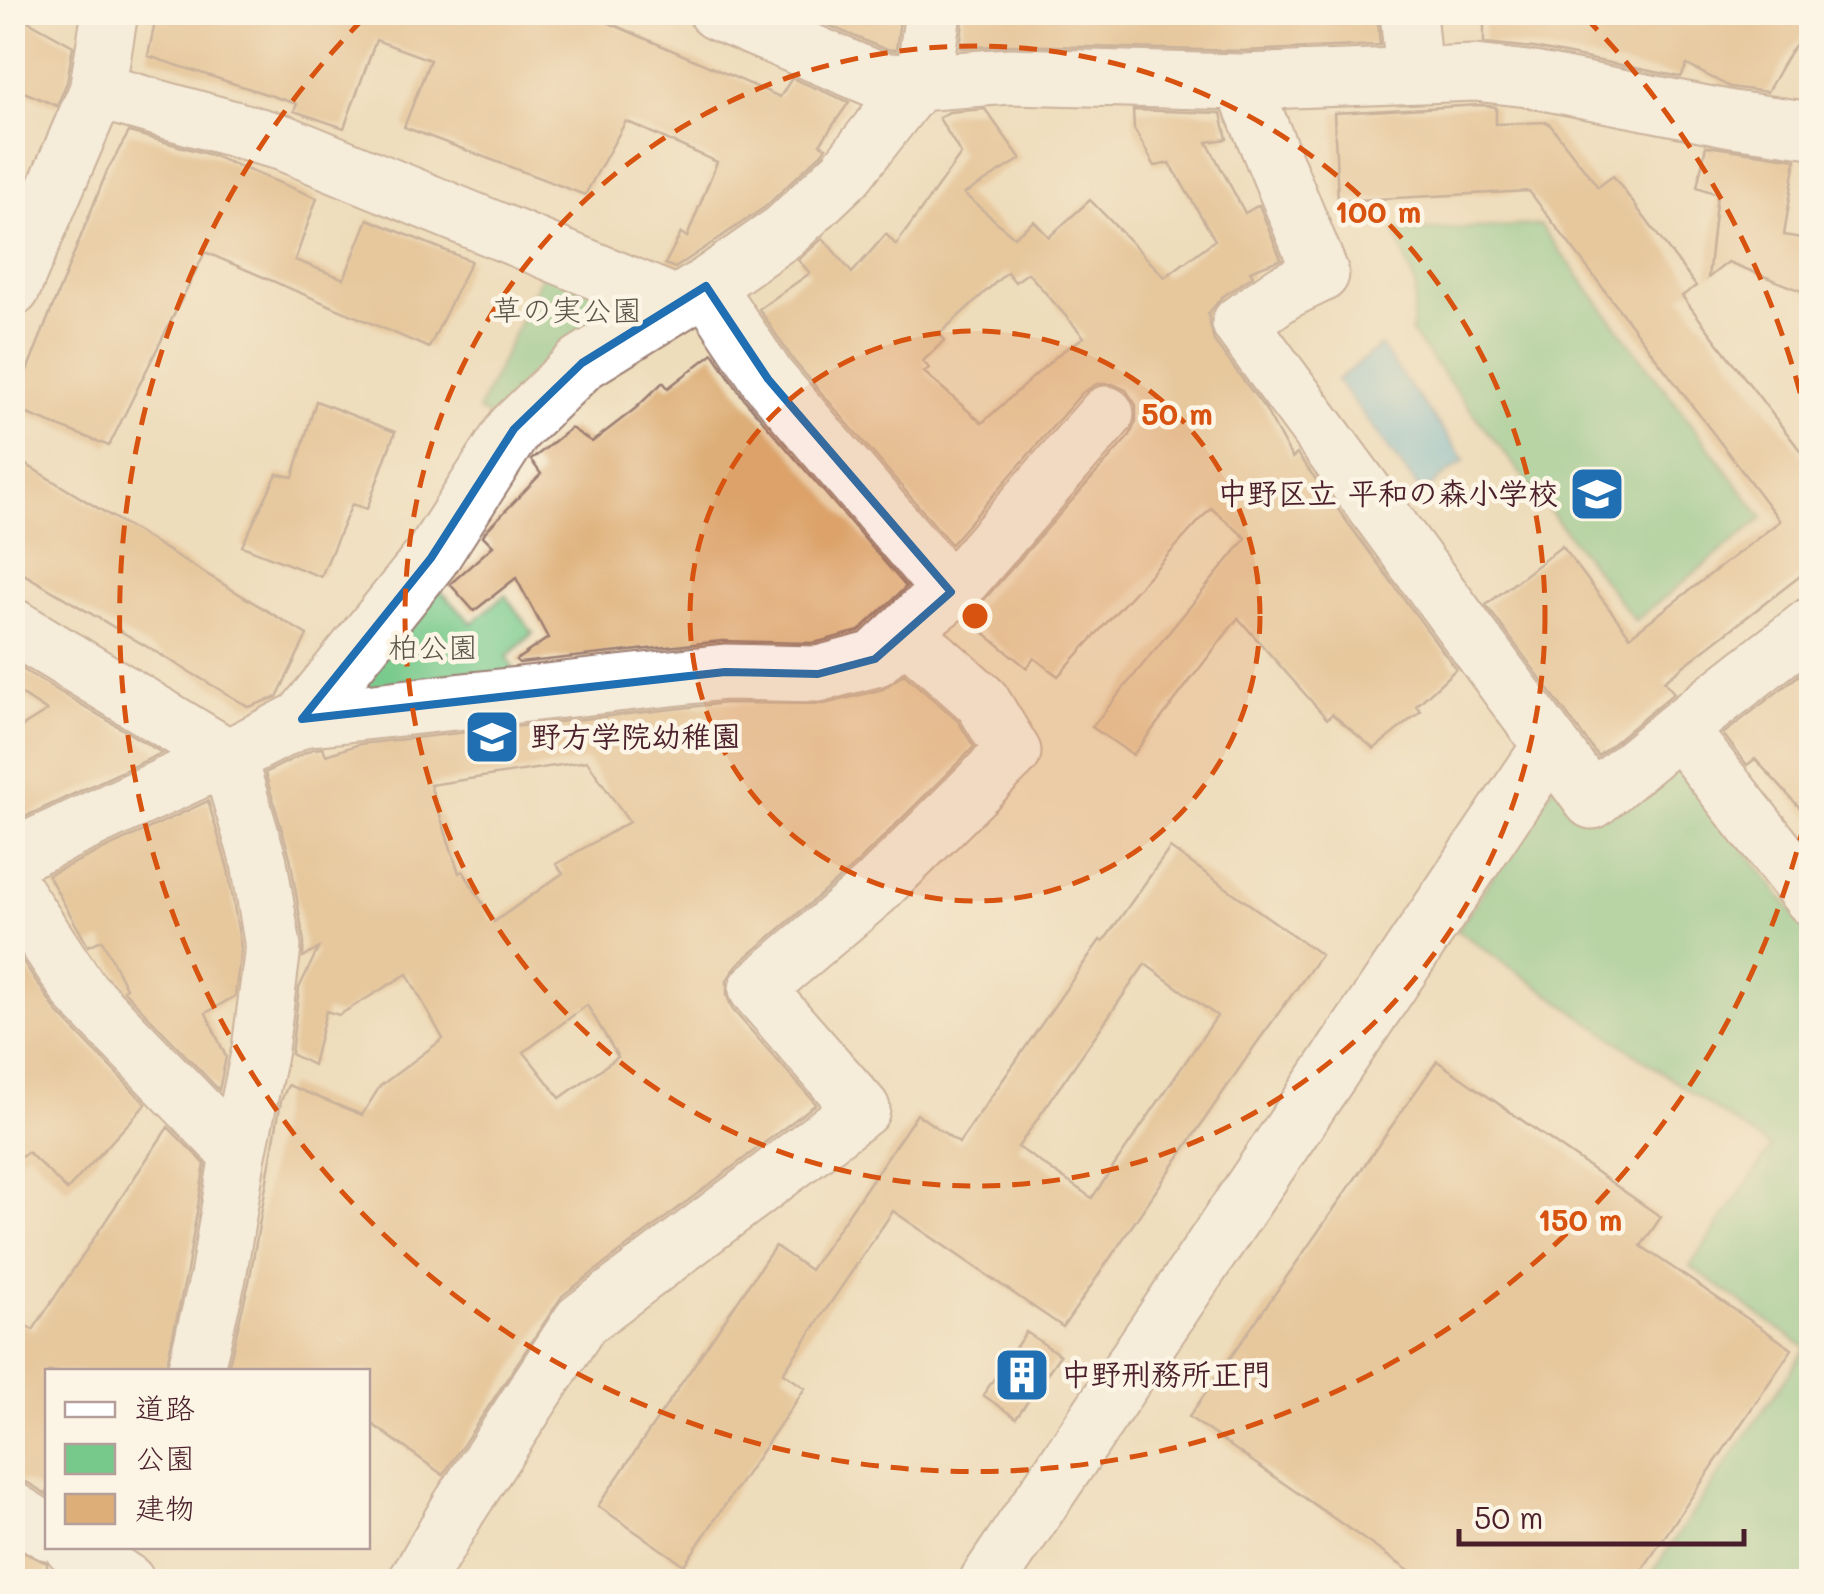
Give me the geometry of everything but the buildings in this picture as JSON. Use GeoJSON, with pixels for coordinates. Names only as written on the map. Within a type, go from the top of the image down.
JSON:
{"type":"FeatureCollection","features":[{"type":"Feature","properties":{"kind":"street"},"geometry":{"type":"LineString","coordinates":[[15,277],[97,91],[110,12]]}},
{"type":"Feature","properties":{"kind":"street"},"geometry":{"type":"LineString","coordinates":[[716,12],[877,80],[916,83],[1010,76],[1242,82],[1476,73],[1812,130]]}},
{"type":"Feature","properties":{"kind":"street"},"geometry":{"type":"LineString","coordinates":[[302,719],[431,558],[514,429],[582,363],[785,231],[846,174],[916,83],[926,60],[933,12]]}},
{"type":"Feature","properties":{"kind":"street"},"geometry":{"type":"LineString","coordinates":[[1408,12],[1414,74]]}},
{"type":"Feature","properties":{"kind":"street"},"geometry":{"type":"LineString","coordinates":[[1242,82],[1320,274],[1284,292],[1240,324],[1592,801],[1812,625]]}},
{"type":"Feature","properties":{"kind":"street"},"geometry":{"type":"LineString","coordinates":[[97,91],[284,143],[691,295],[951,592]]}},
{"type":"Feature","properties":{"kind":"street"},"geometry":{"type":"LineString","coordinates":[[12,857],[302,719],[725,672],[818,674],[875,660],[951,592],[1106,414]]}},
{"type":"Feature","properties":{"kind":"street"},"geometry":{"type":"LineString","coordinates":[[12,626],[228,757],[259,862],[273,947],[260,1048],[205,1342],[196,1369]]}},
{"type":"Feature","properties":{"kind":"street"},"geometry":{"type":"LineString","coordinates":[[416,1582],[580,1321],[862,1109],[757,988],[874,890],[1013,752],[982,701],[904,632]]}},
{"type":"Feature","properties":{"kind":"street"},"geometry":{"type":"LineString","coordinates":[[1678,729],[1812,898]]}},
{"type":"Feature","properties":{"kind":"street"},"geometry":{"type":"LineString","coordinates":[[987,1582],[1551,746]]}},
{"type":"Feature","properties":{"kind":"street"},"geometry":{"type":"LineString","coordinates":[[12,888],[80,991],[238,1154]]}},
{"type":"Feature","properties":{"kind":"street"},"geometry":{"type":"LineString","coordinates":[[12,1510],[45,1530]]}},
{"type":"Feature","properties":{"kind":"highlighted area"},"geometry":{"type":"Polygon","coordinates":[[[706,286],[768,379],[951,592],[875,659],[818,674],[725,672],[302,719],[431,558],[514,429],[582,363],[706,286]]]}},
{"type":"Feature","properties":{"kind":"green space"},"geometry":{"type":"Polygon","coordinates":[[[1540,225],[1763,518],[1635,621],[1411,333],[1416,287],[1395,231],[1540,225]]]}},
{"type":"Feature","properties":{"kind":"green space","name":"草の実公園"},"geometry":{"type":"Polygon","coordinates":[[[547,263],[613,289],[614,328],[500,421],[478,411],[547,263]]]}},
{"type":"Feature","properties":{"kind":"green space","name":"柏公園"},"geometry":{"type":"Polygon","coordinates":[[[431,581],[472,623],[505,595],[533,633],[507,657],[522,684],[341,707],[431,581]]]}},
{"type":"Feature","properties":{"kind":"green space"},"geometry":{"type":"Polygon","coordinates":[[[1671,751],[1811,936],[1811,1581],[1646,1581],[1806,1348],[1690,1266],[1771,1148],[1457,930],[1557,780],[1671,751]]]}},
{"type":"Feature","properties":{"kind":"water"},"geometry":{"type":"Polygon","coordinates":[[[1380,346],[1465,460],[1422,493],[1337,380],[1380,346]]]}},
{"type":"Feature","properties":{"kind":"place","name":"中野区立 平和の森小学校"},"geometry":{"type":"Point","coordinates":[1597,494]}},
{"type":"Feature","properties":{"kind":"place","name":"野方学院幼稚園"},"geometry":{"type":"Point","coordinates":[492,737]}},
{"type":"Feature","properties":{"kind":"place","name":"中野刑務所正門"},"geometry":{"type":"Point","coordinates":[1022,1375]}}]}
